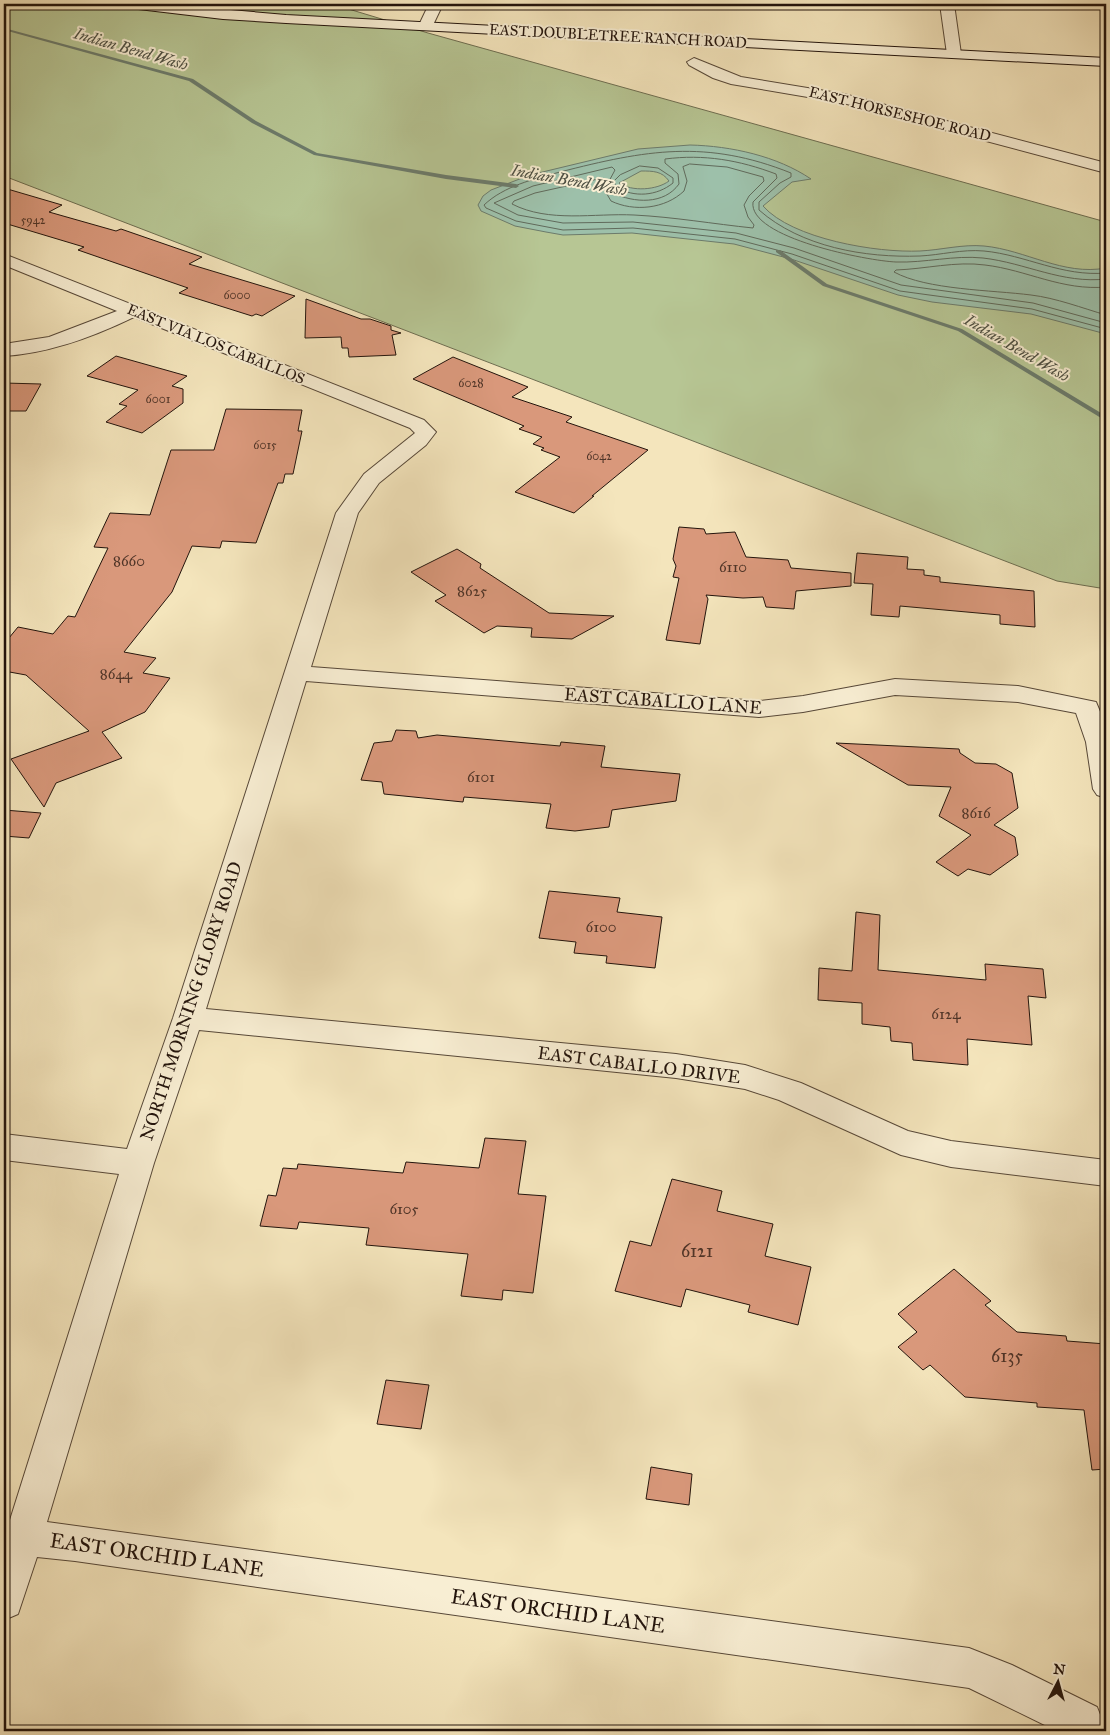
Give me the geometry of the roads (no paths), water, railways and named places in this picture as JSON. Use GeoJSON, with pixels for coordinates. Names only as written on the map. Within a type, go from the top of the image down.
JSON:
{"type":"FeatureCollection","features":[{"type":"Feature","properties":{"kind":"street","name":"EAST DOUBLETREE RANCH ROAD"},"geometry":{"type":"LineString","coordinates":[[130,4],[223,15],[428,22]]}},
{"type":"Feature","properties":{"kind":"street","name":"EAST DOUBLETREE RANCH ROAD"},"geometry":{"type":"LineString","coordinates":[[182,4],[291,13],[681,37],[1096,59],[1106,56]]}},
{"type":"Feature","properties":{"kind":"street"},"geometry":{"type":"LineString","coordinates":[[428,22],[436,4]]}},
{"type":"Feature","properties":{"kind":"street"},"geometry":{"type":"LineString","coordinates":[[947,4],[953,51]]}},
{"type":"Feature","properties":{"kind":"street","name":"EAST HORSESHOE ROAD"},"geometry":{"type":"LineString","coordinates":[[694,62],[720,76],[744,83],[812,92],[844,99],[1106,168]]}},
{"type":"Feature","properties":{"kind":"street","name":"EAST VIA LOS CABALLOS"},"geometry":{"type":"LineString","coordinates":[[4,258],[132,311],[418,424],[426,432]]}},
{"type":"Feature","properties":{"kind":"street"},"geometry":{"type":"LineString","coordinates":[[4,350],[20,349],[70,338],[132,311]]}},
{"type":"Feature","properties":{"kind":"street","name":"NORTH MORNING GLORY ROAD"},"geometry":{"type":"LineString","coordinates":[[4,1601],[138,1163],[188,1018],[295,673],[347,513],[362,487],[391,462],[419,443],[426,432]]}},
{"type":"Feature","properties":{"kind":"street","name":"EAST CABALLO LANE"},"geometry":{"type":"LineString","coordinates":[[295,673],[759,709],[803,704],[895,687],[1018,694],[1088,708],[1099,742],[1106,790]]}},
{"type":"Feature","properties":{"kind":"street","name":"EAST CABALLO DRIVE"},"geometry":{"type":"LineString","coordinates":[[188,1018],[676,1066],[745,1077],[790,1091],[901,1142],[951,1154],[1106,1173]]}},
{"type":"Feature","properties":{"kind":"street"},"geometry":{"type":"LineString","coordinates":[[4,1147],[138,1163]]}},
{"type":"Feature","properties":{"kind":"street","name":"EAST ORCHID LANE"},"geometry":{"type":"LineString","coordinates":[[24,1538],[76,1543],[969,1668],[998,1679],[1082,1722]]}},
{"type":"Feature","properties":{"kind":"water"},"geometry":{"type":"Polygon","coordinates":[[[690,145],[706,146],[737,150],[784,164],[811,179],[792,182],[763,206],[776,217],[794,227],[836,242],[902,251],[984,246],[1000,248],[1060,266],[1090,270],[1106,268],[1106,334],[1031,314],[932,302],[898,295],[791,259],[734,244],[632,233],[563,235],[515,226],[481,211],[478,205],[483,196],[491,190],[530,175],[638,149],[690,145]],[[641,171],[619,183],[631,188],[644,189],[669,181],[660,173],[641,171]]]}},
{"type":"Feature","properties":{"kind":"waterway","name":"Indian Bend Wash"},"geometry":{"type":"LineString","coordinates":[[4,29],[191,80],[254,122],[316,154],[446,177],[516,186]]}},
{"type":"Feature","properties":{"kind":"waterway","name":"Indian Bend Wash"},"geometry":{"type":"LineString","coordinates":[[778,251],[825,285],[960,330],[1106,419]]}}]}
